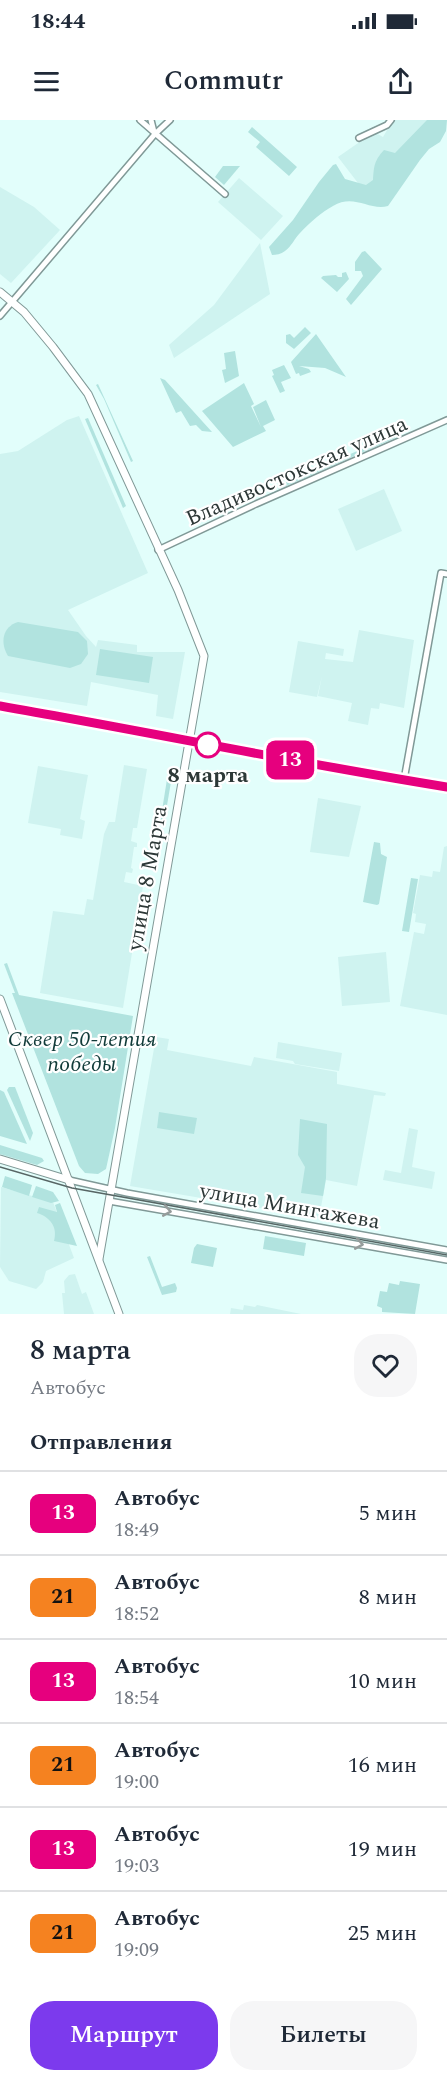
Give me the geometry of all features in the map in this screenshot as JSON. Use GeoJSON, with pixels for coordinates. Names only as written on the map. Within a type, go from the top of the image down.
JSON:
{"type":"FeatureCollection","features":[{"type":"Feature","properties":{"kind":"main road","name":"улица 8 Марта"},"geometry":{"type":"LineString","coordinates":[[0,292],[13,301],[54,347],[88,394],[187,609],[204,656],[99,1259]]}},
{"type":"Feature","properties":{"kind":"main road"},"geometry":{"type":"LineString","coordinates":[[0,706],[238,751],[447,787]]}},
{"type":"Feature","properties":{"kind":"main road"},"geometry":{"type":"LineString","coordinates":[[0,999],[119,1314]]}},
{"type":"Feature","properties":{"kind":"main road"},"geometry":{"type":"LineString","coordinates":[[0,1159],[69,1180]]}},
{"type":"Feature","properties":{"kind":"street"},"geometry":{"type":"LineString","coordinates":[[140,120],[225,194]]}},
{"type":"Feature","properties":{"kind":"street"},"geometry":{"type":"LineString","coordinates":[[151,120],[155,134]]}},
{"type":"Feature","properties":{"kind":"street"},"geometry":{"type":"LineString","coordinates":[[0,316],[155,134],[170,120]]}},
{"type":"Feature","properties":{"kind":"street"},"geometry":{"type":"LineString","coordinates":[[359,138],[387,125],[392,120]]}},
{"type":"Feature","properties":{"kind":"street","name":"Владивостокская улица"},"geometry":{"type":"LineString","coordinates":[[158,550],[447,420]]}},
{"type":"Feature","properties":{"kind":"street"},"geometry":{"type":"LineString","coordinates":[[404,780],[444,574]]}},
{"type":"Feature","properties":{"kind":"street","name":"улица Мингажева"},"geometry":{"type":"LineString","coordinates":[[69,1180],[127,1193],[447,1250]]}},
{"type":"Feature","properties":{"kind":"street"},"geometry":{"type":"LineString","coordinates":[[109,1201],[447,1260]]}},
{"type":"Feature","properties":{"kind":"shaded area"},"geometry":{"type":"Polygon","coordinates":[[[393,120],[442,120],[368,196],[338,157],[374,132],[383,137],[393,120]]]}},
{"type":"Feature","properties":{"kind":"shaded area"},"geometry":{"type":"Polygon","coordinates":[[[239,178],[283,216],[261,240],[218,202],[239,178]]]}},
{"type":"Feature","properties":{"kind":"shaded area"},"geometry":{"type":"Polygon","coordinates":[[[0,187],[34,207],[60,230],[11,283],[0,274],[0,187]]]}},
{"type":"Feature","properties":{"kind":"shaded area"},"geometry":{"type":"Polygon","coordinates":[[[260,243],[270,294],[174,358],[169,345],[214,305],[260,243]]]}},
{"type":"Feature","properties":{"kind":"shaded area"},"geometry":{"type":"Polygon","coordinates":[[[79,416],[148,573],[68,610],[96,647],[98,640],[137,645],[137,652],[185,652],[173,719],[156,716],[158,695],[91,682],[87,706],[0,692],[0,454],[18,451],[67,420],[79,416]]]}},
{"type":"Feature","properties":{"kind":"shaded area"},"geometry":{"type":"Polygon","coordinates":[[[384,489],[402,531],[356,551],[338,509],[384,489]]]}},
{"type":"Feature","properties":{"kind":"shaded area"},"geometry":{"type":"Polygon","coordinates":[[[359,630],[414,640],[404,708],[380,703],[379,709],[371,708],[368,725],[348,721],[352,703],[318,696],[322,676],[317,697],[289,692],[298,641],[344,649],[343,656],[326,653],[325,659],[353,662],[359,630]]]}},
{"type":"Feature","properties":{"kind":"shaded area"},"geometry":{"type":"Polygon","coordinates":[[[124,765],[147,769],[137,828],[133,828],[131,841],[137,843],[137,847],[134,847],[131,868],[133,869],[132,873],[126,872],[124,882],[143,886],[123,1008],[40,993],[53,911],[84,915],[87,899],[93,900],[104,834],[109,822],[115,822],[124,765]]]}},
{"type":"Feature","properties":{"kind":"shaded area"},"geometry":{"type":"Polygon","coordinates":[[[38,766],[88,775],[80,819],[85,821],[82,839],[60,835],[61,829],[28,823],[38,766]]]}},
{"type":"Feature","properties":{"kind":"shaded area"},"geometry":{"type":"Polygon","coordinates":[[[318,798],[361,806],[349,857],[310,852],[318,798]]]}},
{"type":"Feature","properties":{"kind":"shaded area"},"geometry":{"type":"Polygon","coordinates":[[[447,846],[447,1015],[400,1006],[414,932],[424,934],[426,924],[415,922],[416,914],[413,913],[420,875],[432,877],[433,871],[440,872],[444,847],[447,846]]]}},
{"type":"Feature","properties":{"kind":"shaded area"},"geometry":{"type":"Polygon","coordinates":[[[386,952],[390,1002],[342,1006],[338,957],[386,952]]]}},
{"type":"Feature","properties":{"kind":"shaded area"},"geometry":{"type":"Polygon","coordinates":[[[156,1037],[169,1039],[167,1050],[251,1066],[254,1057],[337,1072],[337,1084],[386,1093],[385,1096],[374,1095],[357,1186],[326,1180],[319,1218],[130,1186],[156,1037]]]}},
{"type":"Feature","properties":{"kind":"shaded area"},"geometry":{"type":"Polygon","coordinates":[[[278,1042],[342,1053],[339,1071],[295,1064],[293,1061],[276,1058],[278,1042]]]}},
{"type":"Feature","properties":{"kind":"shaded area"},"geometry":{"type":"Polygon","coordinates":[[[409,1128],[418,1130],[412,1167],[435,1172],[432,1189],[383,1180],[385,1170],[401,1173],[409,1128]]]}},
{"type":"Feature","properties":{"kind":"shaded area"},"geometry":{"type":"Polygon","coordinates":[[[1,1187],[53,1202],[74,1258],[46,1271],[43,1282],[36,1289],[9,1281],[0,1267],[1,1187]]]}},
{"type":"Feature","properties":{"kind":"shaded area"},"geometry":{"type":"Polygon","coordinates":[[[75,1274],[82,1294],[86,1292],[94,1314],[64,1314],[62,1293],[65,1293],[64,1281],[69,1275],[75,1274]]]}},
{"type":"Feature","properties":{"kind":"shaded area"},"geometry":{"type":"Polygon","coordinates":[[[244,1305],[255,1307],[257,1305],[301,1314],[230,1314],[231,1308],[243,1310],[244,1305]]]}},
{"type":"Feature","properties":{"kind":"green space"},"geometry":{"type":"Polygon","coordinates":[[[427,120],[447,120],[446,131],[440,142],[429,149],[420,160],[388,206],[341,202],[311,222],[285,251],[272,255],[269,247],[293,220],[333,165],[336,164],[345,179],[366,185],[373,180],[375,164],[384,150],[395,153],[427,120]]]}},
{"type":"Feature","properties":{"kind":"green space"},"geometry":{"type":"Polygon","coordinates":[[[252,127],[297,167],[289,176],[256,147],[260,142],[248,132],[252,127]]]}},
{"type":"Feature","properties":{"kind":"green space"},"geometry":{"type":"Polygon","coordinates":[[[223,166],[240,166],[224,185],[215,177],[223,166]]]}},
{"type":"Feature","properties":{"kind":"green space"},"geometry":{"type":"Polygon","coordinates":[[[365,251],[382,269],[351,305],[346,299],[363,276],[361,271],[355,271],[355,262],[365,251]]]}},
{"type":"Feature","properties":{"kind":"green space"},"geometry":{"type":"Polygon","coordinates":[[[346,272],[349,279],[337,292],[321,278],[336,275],[342,277],[342,273],[346,272]]]}},
{"type":"Feature","properties":{"kind":"green space"},"geometry":{"type":"Polygon","coordinates":[[[305,327],[311,333],[294,349],[286,343],[286,335],[290,334],[294,338],[305,327]]]}},
{"type":"Feature","properties":{"kind":"green space"},"geometry":{"type":"Polygon","coordinates":[[[316,334],[346,377],[325,368],[299,366],[311,372],[300,376],[299,373],[296,374],[291,362],[316,334]]]}},
{"type":"Feature","properties":{"kind":"green space"},"geometry":{"type":"Polygon","coordinates":[[[235,351],[239,376],[225,383],[222,370],[226,369],[224,353],[235,351]]]}},
{"type":"Feature","properties":{"kind":"green space"},"geometry":{"type":"Polygon","coordinates":[[[284,365],[291,378],[281,382],[285,391],[280,393],[272,376],[274,375],[272,370],[284,365]]]}},
{"type":"Feature","properties":{"kind":"green space"},"geometry":{"type":"Polygon","coordinates":[[[160,378],[165,380],[212,432],[202,431],[196,425],[190,426],[181,411],[176,413],[160,378]]]}},
{"type":"Feature","properties":{"kind":"green space"},"geometry":{"type":"Polygon","coordinates":[[[244,383],[254,404],[251,406],[261,427],[253,407],[266,400],[275,420],[263,426],[266,431],[233,447],[202,411],[244,383]]]}},
{"type":"Feature","properties":{"kind":"green space"},"geometry":{"type":"Polygon","coordinates":[[[98,384],[133,461],[131,462],[96,385],[98,384]]]}},
{"type":"Feature","properties":{"kind":"green space"},"geometry":{"type":"Polygon","coordinates":[[[88,418],[126,506],[123,508],[85,419],[88,418]]]}},
{"type":"Feature","properties":{"kind":"green space"},"geometry":{"type":"Polygon","coordinates":[[[394,435],[395,438],[279,489],[277,486],[394,435]]]}},
{"type":"Feature","properties":{"kind":"green space"},"geometry":{"type":"Polygon","coordinates":[[[18,622],[78,632],[87,641],[88,654],[81,664],[70,668],[8,656],[3,641],[4,636],[13,624],[18,622]]]}},
{"type":"Feature","properties":{"kind":"green space"},"geometry":{"type":"Polygon","coordinates":[[[100,649],[153,657],[149,683],[96,675],[100,649]]]}},
{"type":"Feature","properties":{"kind":"green space"},"geometry":{"type":"Polygon","coordinates":[[[168,773],[172,776],[164,823],[160,823],[168,773]]]}},
{"type":"Feature","properties":{"kind":"green space"},"geometry":{"type":"Polygon","coordinates":[[[374,842],[380,843],[381,854],[387,857],[377,905],[363,902],[374,842]]]}},
{"type":"Feature","properties":{"kind":"green space"},"geometry":{"type":"Polygon","coordinates":[[[411,878],[418,879],[409,932],[402,931],[411,878]]]}},
{"type":"Feature","properties":{"kind":"green space","name":"Сквер 50-летия победы"},"geometry":{"type":"Polygon","coordinates":[[[7,963],[19,995],[133,1016],[106,1169],[98,1174],[85,1173],[79,1166],[12,993],[15,993],[4,964],[7,963]]]}},
{"type":"Feature","properties":{"kind":"green space"},"geometry":{"type":"Polygon","coordinates":[[[9,1087],[15,1087],[33,1133],[30,1141],[7,1090],[9,1087]]]}},
{"type":"Feature","properties":{"kind":"green space"},"geometry":{"type":"Polygon","coordinates":[[[0,1090],[4,1092],[27,1144],[0,1136],[0,1090]]]}},
{"type":"Feature","properties":{"kind":"green space"},"geometry":{"type":"Polygon","coordinates":[[[159,1112],[197,1118],[194,1134],[157,1128],[159,1112]]]}},
{"type":"Feature","properties":{"kind":"green space"},"geometry":{"type":"Polygon","coordinates":[[[300,1119],[327,1124],[326,1178],[323,1196],[301,1193],[305,1167],[298,1155],[300,1119]]]}},
{"type":"Feature","properties":{"kind":"green space"},"geometry":{"type":"Polygon","coordinates":[[[0,1145],[42,1158],[44,1161],[37,1165],[0,1154],[0,1145]]]}},
{"type":"Feature","properties":{"kind":"green space"},"geometry":{"type":"Polygon","coordinates":[[[5,1176],[32,1185],[29,1196],[2,1187],[5,1176]]]}},
{"type":"Feature","properties":{"kind":"green space"},"geometry":{"type":"Polygon","coordinates":[[[36,1186],[53,1192],[59,1201],[51,1203],[32,1197],[36,1186]]]}},
{"type":"Feature","properties":{"kind":"green space"},"geometry":{"type":"Polygon","coordinates":[[[60,1203],[77,1246],[54,1241],[55,1231],[52,1223],[37,1213],[39,1207],[57,1212],[55,1205],[60,1203]]]}},
{"type":"Feature","properties":{"kind":"green space"},"geometry":{"type":"Polygon","coordinates":[[[265,1236],[306,1243],[304,1256],[263,1249],[265,1236]]]}},
{"type":"Feature","properties":{"kind":"green space"},"geometry":{"type":"Polygon","coordinates":[[[197,1244],[217,1248],[213,1267],[191,1263],[197,1244]]]}},
{"type":"Feature","properties":{"kind":"green space"},"geometry":{"type":"Polygon","coordinates":[[[150,1256],[162,1287],[175,1283],[176,1292],[162,1295],[147,1257],[150,1256]]]}},
{"type":"Feature","properties":{"kind":"green space"},"geometry":{"type":"Polygon","coordinates":[[[400,1281],[420,1284],[415,1314],[382,1312],[382,1308],[377,1306],[380,1291],[387,1292],[389,1283],[399,1285],[400,1281]]]}},
{"type":"Feature","properties":{"kind":"tram line"},"geometry":{"type":"LineString","coordinates":[[0,1167],[72,1188],[447,1255]]}},
{"type":"Feature","properties":{"kind":"bus line","name":"13"},"geometry":{"type":"LineString","coordinates":[[0,706],[238,751],[447,787]]}},
{"type":"Feature","properties":{"kind":"place","name":"8 марта"},"geometry":{"type":"Point","coordinates":[208,745]}}]}
